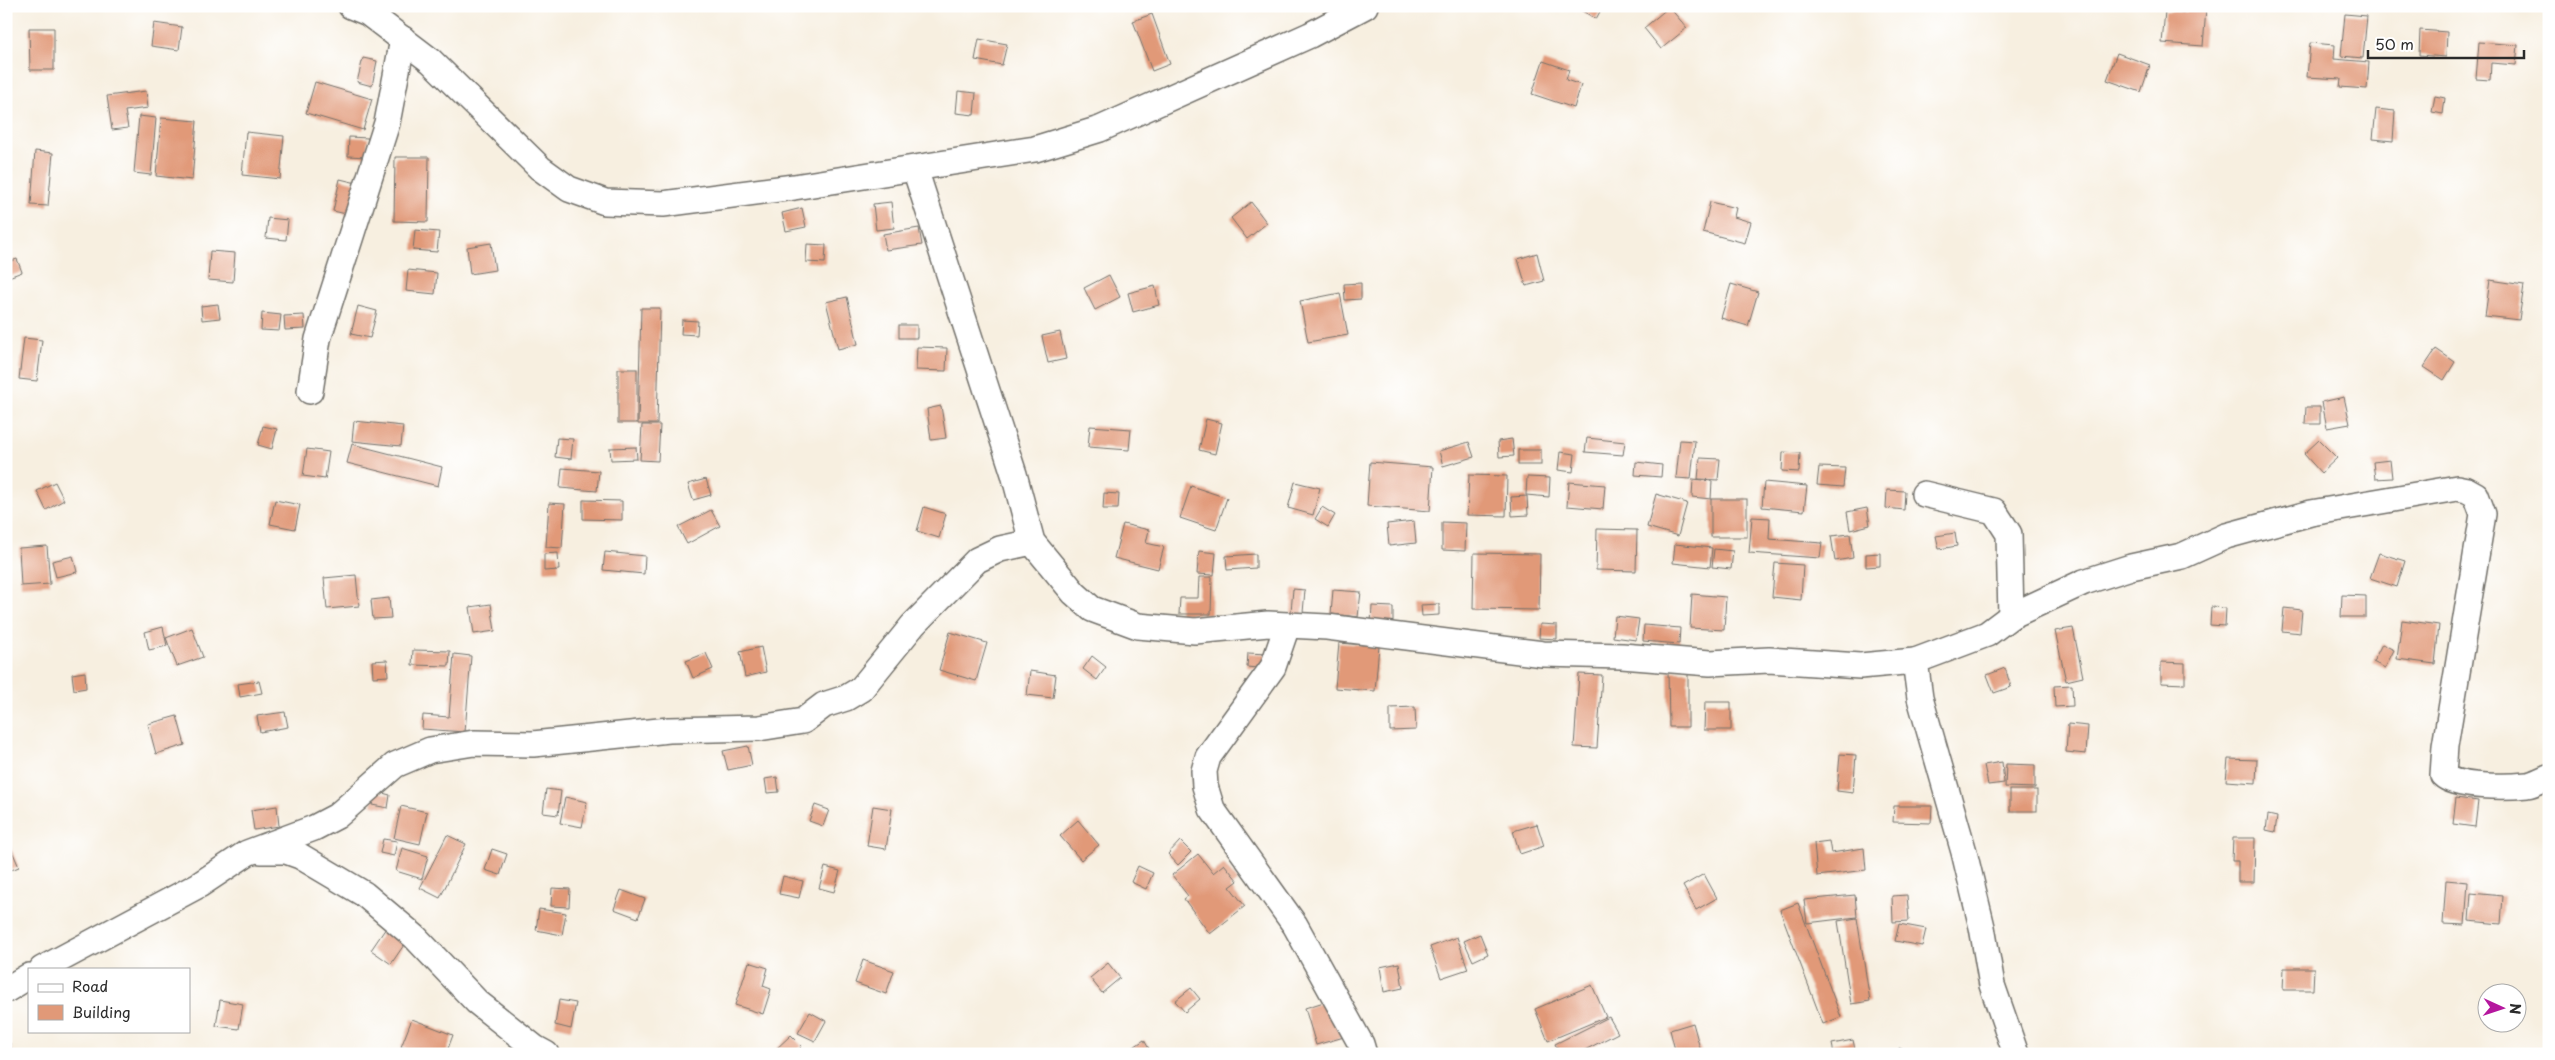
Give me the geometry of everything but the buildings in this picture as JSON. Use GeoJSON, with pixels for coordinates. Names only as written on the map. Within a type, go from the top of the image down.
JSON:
{"type":"FeatureCollection","features":[{"type":"Feature","properties":{"kind":"street"},"geometry":{"type":"LineString","coordinates":[[363,8],[431,61],[540,168],[568,189],[605,202],[663,204],[915,169],[1034,149],[1100,129],[1310,34],[1364,6]]}},
{"type":"Feature","properties":{"kind":"street"},"geometry":{"type":"LineString","coordinates":[[310,391],[318,339],[387,123],[402,39]]}},
{"type":"Feature","properties":{"kind":"street"},"geometry":{"type":"LineString","coordinates":[[915,169],[1014,474],[1032,542],[1074,593],[1092,609],[1138,626],[1195,631],[1268,624],[1327,627],[1543,654],[1622,656],[1710,662],[1769,660],[1860,666],[1915,661],[1987,634],[2011,616],[2084,582],[2131,567],[2182,556],[2226,536],[2311,514],[2457,488],[2467,490],[2476,495],[2483,514],[2445,746],[2443,775],[2448,780],[2460,784],[2528,785],[2549,777]]}},
{"type":"Feature","properties":{"kind":"street"},"geometry":{"type":"LineString","coordinates":[[1924,494],[1994,511],[2009,534],[2011,616]]}},
{"type":"Feature","properties":{"kind":"street"},"geometry":{"type":"LineString","coordinates":[[44,968],[199,885],[247,854],[314,828],[336,816],[395,766],[430,750],[474,743],[533,744],[669,730],[759,728],[803,721],[824,705],[846,698],[861,689],[913,625],[977,560],[1000,548],[1032,542]]}},
{"type":"Feature","properties":{"kind":"street"},"geometry":{"type":"LineString","coordinates":[[1287,626],[1274,667],[1208,757],[1204,770],[1206,786],[1212,809],[1295,925],[1313,954],[1340,1008],[1361,1044],[1364,1054]]}},
{"type":"Feature","properties":{"kind":"street"},"geometry":{"type":"LineString","coordinates":[[1915,661],[1920,698],[1966,862],[1982,927],[1992,986],[2016,1054]]}},
{"type":"Feature","properties":{"kind":"street"},"geometry":{"type":"LineString","coordinates":[[247,854],[270,850],[293,853],[364,894],[415,937],[477,1002],[535,1048],[546,1054]]}},
{"type":"Feature","properties":{"kind":"street"},"geometry":{"type":"LineString","coordinates":[[6,990],[28,977]]}}]}
